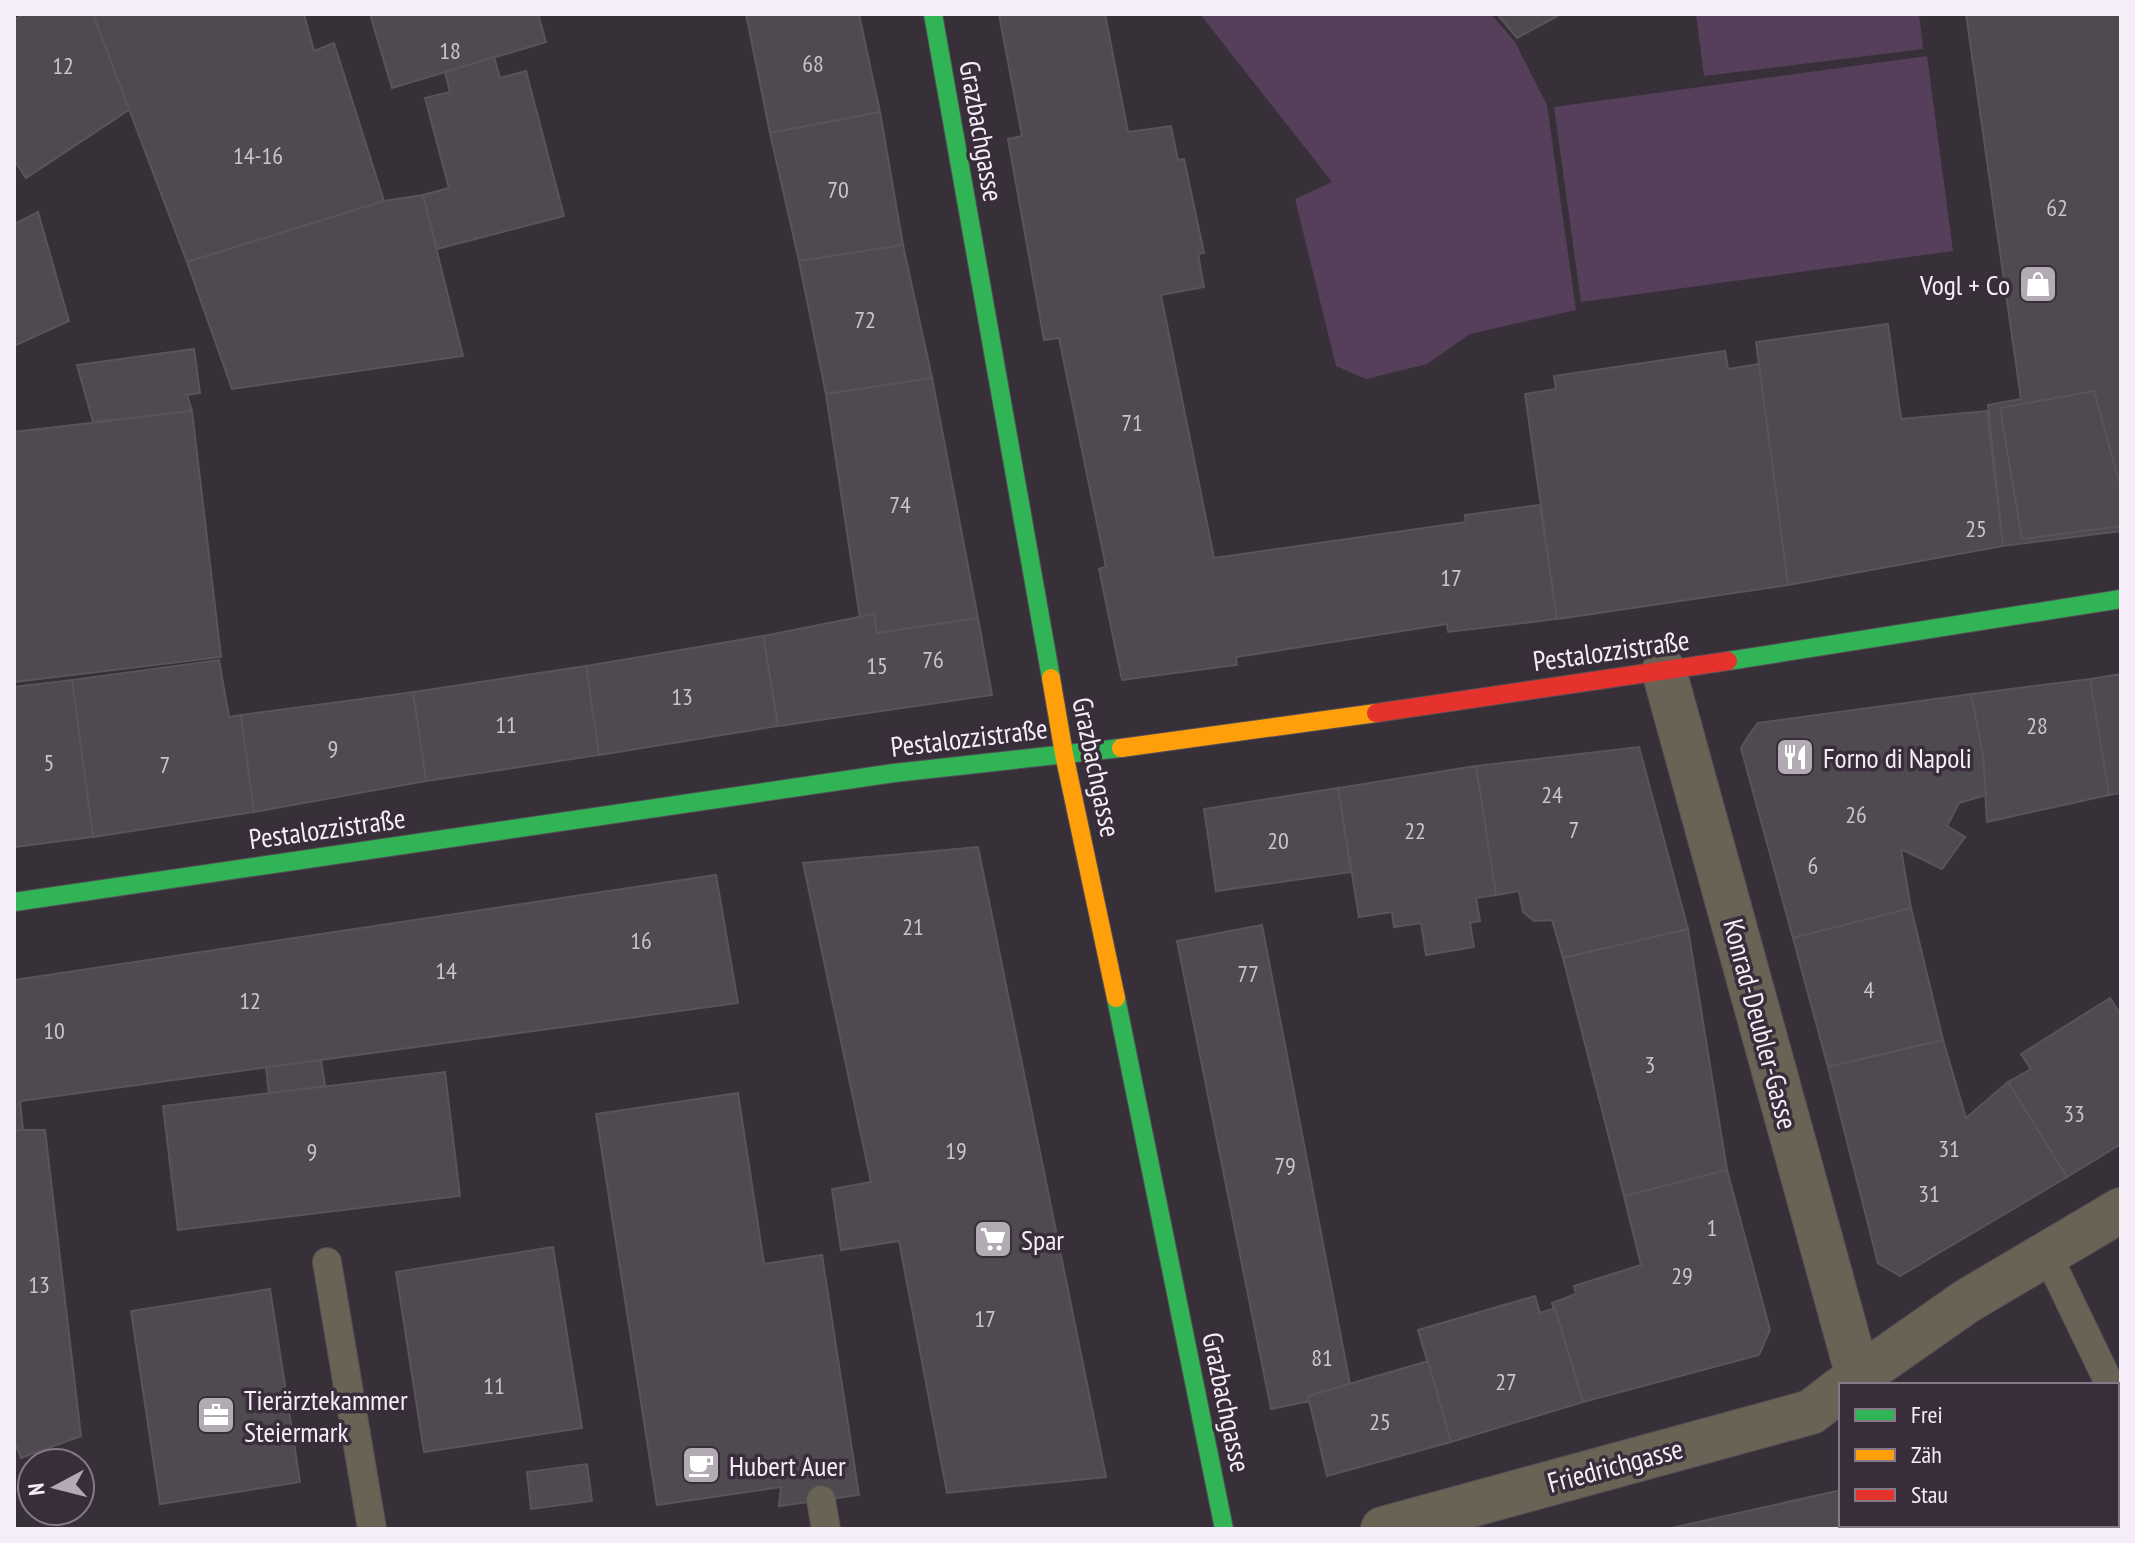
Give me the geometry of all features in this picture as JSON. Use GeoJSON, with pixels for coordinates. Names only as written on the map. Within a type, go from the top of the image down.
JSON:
{"type":"FeatureCollection","features":[{"type":"Feature","properties":{"kind":"street","name":"Grazbachgasse"},"geometry":{"type":"LineString","coordinates":[[933,14],[1064,754],[1224,1529]]}},
{"type":"Feature","properties":{"kind":"street","name":"Pestalozzistraße"},"geometry":{"type":"LineString","coordinates":[[14,902],[894,773],[1162,744],[1664,671],[2121,599]]}},
{"type":"Feature","properties":{"kind":"street","name":"Konrad-Deubler-Gasse"},"geometry":{"type":"LineString","coordinates":[[1664,671],[1849,1383]]}},
{"type":"Feature","properties":{"kind":"street","name":"Friedrichgasse"},"geometry":{"type":"LineString","coordinates":[[1850,1383],[1967,1301],[2121,1210]]}},
{"type":"Feature","properties":{"kind":"street","name":"Friedrichgasse"},"geometry":{"type":"LineString","coordinates":[[1383,1529],[1811,1412],[1839,1391]]}},
{"type":"Feature","properties":{"kind":"lane"},"geometry":{"type":"LineString","coordinates":[[2047,1254],[2109,1383]]}},
{"type":"Feature","properties":{"kind":"lane"},"geometry":{"type":"LineString","coordinates":[[327,1262],[372,1529]]}},
{"type":"Feature","properties":{"kind":"lane"},"geometry":{"type":"LineString","coordinates":[[821,1500],[826,1529]]}},
{"type":"Feature","properties":{"kind":"shaded area"},"geometry":{"type":"Polygon","coordinates":[[[1200,14],[1491,14],[1515,42],[1547,105],[1576,310],[1470,334],[1427,364],[1366,379],[1336,366],[1295,199],[1332,182],[1200,14]]]}},
{"type":"Feature","properties":{"kind":"shaded area"},"geometry":{"type":"Polygon","coordinates":[[[1696,14],[1919,14],[1923,49],[1704,76],[1696,14]]]}},
{"type":"Feature","properties":{"kind":"shaded area"},"geometry":{"type":"Polygon","coordinates":[[[1927,56],[1953,251],[1581,302],[1554,107],[1927,56]]]}},
{"type":"Feature","properties":{"kind":"building"},"geometry":{"type":"Polygon","coordinates":[[[24,14],[93,14],[130,109],[26,178],[14,160],[14,20],[24,14]]]}},
{"type":"Feature","properties":{"kind":"building"},"geometry":{"type":"Polygon","coordinates":[[[93,14],[304,14],[314,51],[334,43],[384,201],[187,262],[93,14]]]}},
{"type":"Feature","properties":{"kind":"building"},"geometry":{"type":"Polygon","coordinates":[[[370,14],[538,14],[546,42],[392,88],[370,14]]]}},
{"type":"Feature","properties":{"kind":"building"},"geometry":{"type":"Polygon","coordinates":[[[746,14],[859,14],[880,112],[770,133],[746,14]]]}},
{"type":"Feature","properties":{"kind":"building"},"geometry":{"type":"Polygon","coordinates":[[[999,14],[1105,14],[1128,132],[1171,126],[1178,160],[1184,159],[1204,253],[1198,254],[1204,287],[1161,295],[1214,558],[1466,522],[1465,515],[1540,505],[1557,619],[1448,632],[1447,624],[1236,657],[1237,665],[1122,680],[1099,569],[1106,567],[1059,338],[1044,340],[1008,139],[1022,136],[999,14]]]}},
{"type":"Feature","properties":{"kind":"building"},"geometry":{"type":"Polygon","coordinates":[[[1497,14],[1561,14],[1517,38],[1497,14]]]}},
{"type":"Feature","properties":{"kind":"building"},"geometry":{"type":"Polygon","coordinates":[[[1966,14],[2121,14],[2121,531],[2003,546],[1988,405],[2021,399],[1966,14]]]}},
{"type":"Feature","properties":{"kind":"building"},"geometry":{"type":"Polygon","coordinates":[[[494,57],[500,78],[526,71],[564,216],[437,249],[423,195],[449,188],[425,98],[450,92],[445,72],[494,57]]]}},
{"type":"Feature","properties":{"kind":"building"},"geometry":{"type":"Polygon","coordinates":[[[880,112],[903,245],[799,261],[770,133],[880,112]]]}},
{"type":"Feature","properties":{"kind":"building"},"geometry":{"type":"Polygon","coordinates":[[[423,195],[463,356],[232,389],[187,262],[384,201],[423,195]]]}},
{"type":"Feature","properties":{"kind":"building"},"geometry":{"type":"Polygon","coordinates":[[[38,212],[69,321],[14,346],[14,224],[38,212]]]}},
{"type":"Feature","properties":{"kind":"building"},"geometry":{"type":"Polygon","coordinates":[[[903,245],[932,378],[826,394],[799,261],[903,245]]]}},
{"type":"Feature","properties":{"kind":"building"},"geometry":{"type":"Polygon","coordinates":[[[1888,324],[1901,419],[1987,411],[2003,546],[1788,585],[1756,342],[1888,324]]]}},
{"type":"Feature","properties":{"kind":"building"},"geometry":{"type":"Polygon","coordinates":[[[194,349],[200,393],[187,395],[192,411],[93,422],[77,365],[194,349]]]}},
{"type":"Feature","properties":{"kind":"building"},"geometry":{"type":"Polygon","coordinates":[[[1725,351],[1728,369],[1759,364],[1788,585],[1557,619],[1525,394],[1556,389],[1554,376],[1725,351]]]}},
{"type":"Feature","properties":{"kind":"building"},"geometry":{"type":"Polygon","coordinates":[[[932,378],[978,618],[877,633],[874,614],[860,618],[826,394],[932,378]]]}},
{"type":"Feature","properties":{"kind":"building"},"geometry":{"type":"Polygon","coordinates":[[[2094,391],[2121,489],[2121,526],[2022,539],[2000,408],[2094,391]]]}},
{"type":"Feature","properties":{"kind":"building"},"geometry":{"type":"Polygon","coordinates":[[[192,411],[221,657],[14,682],[14,432],[192,411]]]}},
{"type":"Feature","properties":{"kind":"building"},"geometry":{"type":"Polygon","coordinates":[[[874,614],[877,633],[978,618],[992,695],[778,726],[763,636],[874,614]]]}},
{"type":"Feature","properties":{"kind":"building"},"geometry":{"type":"Polygon","coordinates":[[[763,636],[778,726],[599,755],[586,666],[763,636]]]}},
{"type":"Feature","properties":{"kind":"building"},"geometry":{"type":"Polygon","coordinates":[[[219,660],[229,717],[241,715],[254,812],[93,837],[72,680],[219,660]]]}},
{"type":"Feature","properties":{"kind":"building"},"geometry":{"type":"Polygon","coordinates":[[[586,666],[599,755],[426,781],[413,692],[586,666]]]}},
{"type":"Feature","properties":{"kind":"building"},"geometry":{"type":"Polygon","coordinates":[[[2121,674],[2121,793],[2109,795],[2090,679],[2121,674]]]}},
{"type":"Feature","properties":{"kind":"building"},"geometry":{"type":"Polygon","coordinates":[[[2090,679],[2109,795],[1987,822],[1983,756],[1971,694],[2090,679]]]}},
{"type":"Feature","properties":{"kind":"building"},"geometry":{"type":"Polygon","coordinates":[[[72,680],[93,837],[14,847],[14,687],[72,680]]]}},
{"type":"Feature","properties":{"kind":"building"},"geometry":{"type":"Polygon","coordinates":[[[413,692],[426,781],[254,812],[241,715],[413,692]]]}},
{"type":"Feature","properties":{"kind":"building"},"geometry":{"type":"Polygon","coordinates":[[[1971,694],[1983,756],[1986,795],[1959,803],[1947,826],[1965,837],[1942,869],[1901,849],[1911,908],[1793,938],[1741,748],[1749,735],[1758,723],[1971,694]]]}},
{"type":"Feature","properties":{"kind":"building"},"geometry":{"type":"Polygon","coordinates":[[[1639,747],[1688,929],[1563,958],[1552,920],[1534,921],[1523,912],[1519,891],[1496,895],[1476,766],[1639,747]]]}},
{"type":"Feature","properties":{"kind":"building"},"geometry":{"type":"Polygon","coordinates":[[[1476,766],[1496,895],[1476,898],[1480,921],[1470,923],[1474,947],[1426,955],[1421,923],[1394,927],[1392,912],[1359,917],[1338,788],[1476,766]]]}},
{"type":"Feature","properties":{"kind":"building"},"geometry":{"type":"Polygon","coordinates":[[[1338,788],[1351,872],[1216,891],[1204,809],[1338,788]]]}},
{"type":"Feature","properties":{"kind":"building"},"geometry":{"type":"Polygon","coordinates":[[[978,847],[1106,1477],[947,1493],[899,1241],[841,1250],[832,1189],[871,1182],[803,863],[978,847]]]}},
{"type":"Feature","properties":{"kind":"building"},"geometry":{"type":"Polygon","coordinates":[[[716,875],[738,1003],[20,1101],[23,1130],[14,1131],[14,980],[716,875]]]}},
{"type":"Feature","properties":{"kind":"building"},"geometry":{"type":"Polygon","coordinates":[[[1911,908],[1943,1040],[1828,1067],[1793,938],[1911,908]]]}},
{"type":"Feature","properties":{"kind":"building"},"geometry":{"type":"Polygon","coordinates":[[[1262,925],[1350,1384],[1308,1396],[1310,1401],[1271,1409],[1177,941],[1262,925]]]}},
{"type":"Feature","properties":{"kind":"building"},"geometry":{"type":"Polygon","coordinates":[[[1688,929],[1727,1170],[1624,1196],[1563,958],[1688,929]]]}},
{"type":"Feature","properties":{"kind":"building"},"geometry":{"type":"Polygon","coordinates":[[[2110,998],[2121,1011],[2121,1144],[2067,1177],[2008,1082],[2031,1069],[2021,1054],[2110,998]]]}},
{"type":"Feature","properties":{"kind":"building"},"geometry":{"type":"Polygon","coordinates":[[[1943,1040],[1966,1118],[2008,1082],[2067,1177],[1900,1276],[1878,1263],[1828,1067],[1943,1040]]]}},
{"type":"Feature","properties":{"kind":"building"},"geometry":{"type":"Polygon","coordinates":[[[321,1060],[325,1086],[269,1094],[266,1067],[321,1060]]]}},
{"type":"Feature","properties":{"kind":"building"},"geometry":{"type":"Polygon","coordinates":[[[445,1072],[460,1196],[178,1230],[163,1106],[445,1072]]]}},
{"type":"Feature","properties":{"kind":"building"},"geometry":{"type":"Polygon","coordinates":[[[738,1093],[764,1264],[822,1255],[859,1495],[779,1506],[781,1487],[657,1505],[596,1114],[738,1093]]]}},
{"type":"Feature","properties":{"kind":"building"},"geometry":{"type":"Polygon","coordinates":[[[45,1130],[81,1436],[51,1447],[16,1447],[14,1441],[14,1131],[45,1130]]]}},
{"type":"Feature","properties":{"kind":"building"},"geometry":{"type":"Polygon","coordinates":[[[1727,1170],[1770,1330],[1759,1355],[1583,1402],[1552,1303],[1576,1294],[1574,1286],[1641,1265],[1624,1196],[1727,1170]]]}},
{"type":"Feature","properties":{"kind":"building"},"geometry":{"type":"Polygon","coordinates":[[[553,1247],[582,1428],[424,1452],[396,1272],[553,1247]]]}},
{"type":"Feature","properties":{"kind":"building"},"geometry":{"type":"Polygon","coordinates":[[[270,1289],[300,1482],[160,1504],[131,1311],[270,1289]]]}},
{"type":"Feature","properties":{"kind":"building"},"geometry":{"type":"Polygon","coordinates":[[[1535,1296],[1540,1313],[1555,1308],[1583,1402],[1451,1442],[1418,1330],[1535,1296]]]}},
{"type":"Feature","properties":{"kind":"building"},"geometry":{"type":"Polygon","coordinates":[[[1428,1361],[1451,1442],[1327,1476],[1308,1396],[1428,1361]]]}},
{"type":"Feature","properties":{"kind":"building"},"geometry":{"type":"Polygon","coordinates":[[[587,1464],[592,1501],[531,1509],[527,1472],[587,1464]]]}},
{"type":"Feature","properties":{"kind":"building"},"geometry":{"type":"Polygon","coordinates":[[[1839,1490],[1839,1527],[2030,1529],[1667,1529],[1839,1490]]]}},
{"type":"Feature","properties":{"kind":"traffic: fast"},"geometry":{"type":"LineString","coordinates":[[933,14],[1051,678]]}},
{"type":"Feature","properties":{"kind":"traffic: fast"},"geometry":{"type":"LineString","coordinates":[[1728,661],[2121,599]]}},
{"type":"Feature","properties":{"kind":"traffic: fast"},"geometry":{"type":"LineString","coordinates":[[14,902],[894,773],[1121,748]]}},
{"type":"Feature","properties":{"kind":"traffic: fast"},"geometry":{"type":"LineString","coordinates":[[1116,998],[1224,1529]]}},
{"type":"Feature","properties":{"kind":"traffic: slow"},"geometry":{"type":"LineString","coordinates":[[1051,678],[1116,998]]}},
{"type":"Feature","properties":{"kind":"traffic: slow"},"geometry":{"type":"LineString","coordinates":[[1121,748],[1376,713]]}},
{"type":"Feature","properties":{"kind":"traffic: jam"},"geometry":{"type":"LineString","coordinates":[[1376,713],[1728,661]]}},
{"type":"Feature","properties":{"kind":"place","name":"Vogl + Co"},"geometry":{"type":"Point","coordinates":[2038,284]}},
{"type":"Feature","properties":{"kind":"place","name":"Forno di Napoli"},"geometry":{"type":"Point","coordinates":[1795,757]}},
{"type":"Feature","properties":{"kind":"place","name":"Spar"},"geometry":{"type":"Point","coordinates":[993,1239]}},
{"type":"Feature","properties":{"kind":"place","name":"Tierärztekammer Steiermark"},"geometry":{"type":"Point","coordinates":[216,1415]}},
{"type":"Feature","properties":{"kind":"place","name":"Hubert Auer"},"geometry":{"type":"Point","coordinates":[701,1465]}}]}
